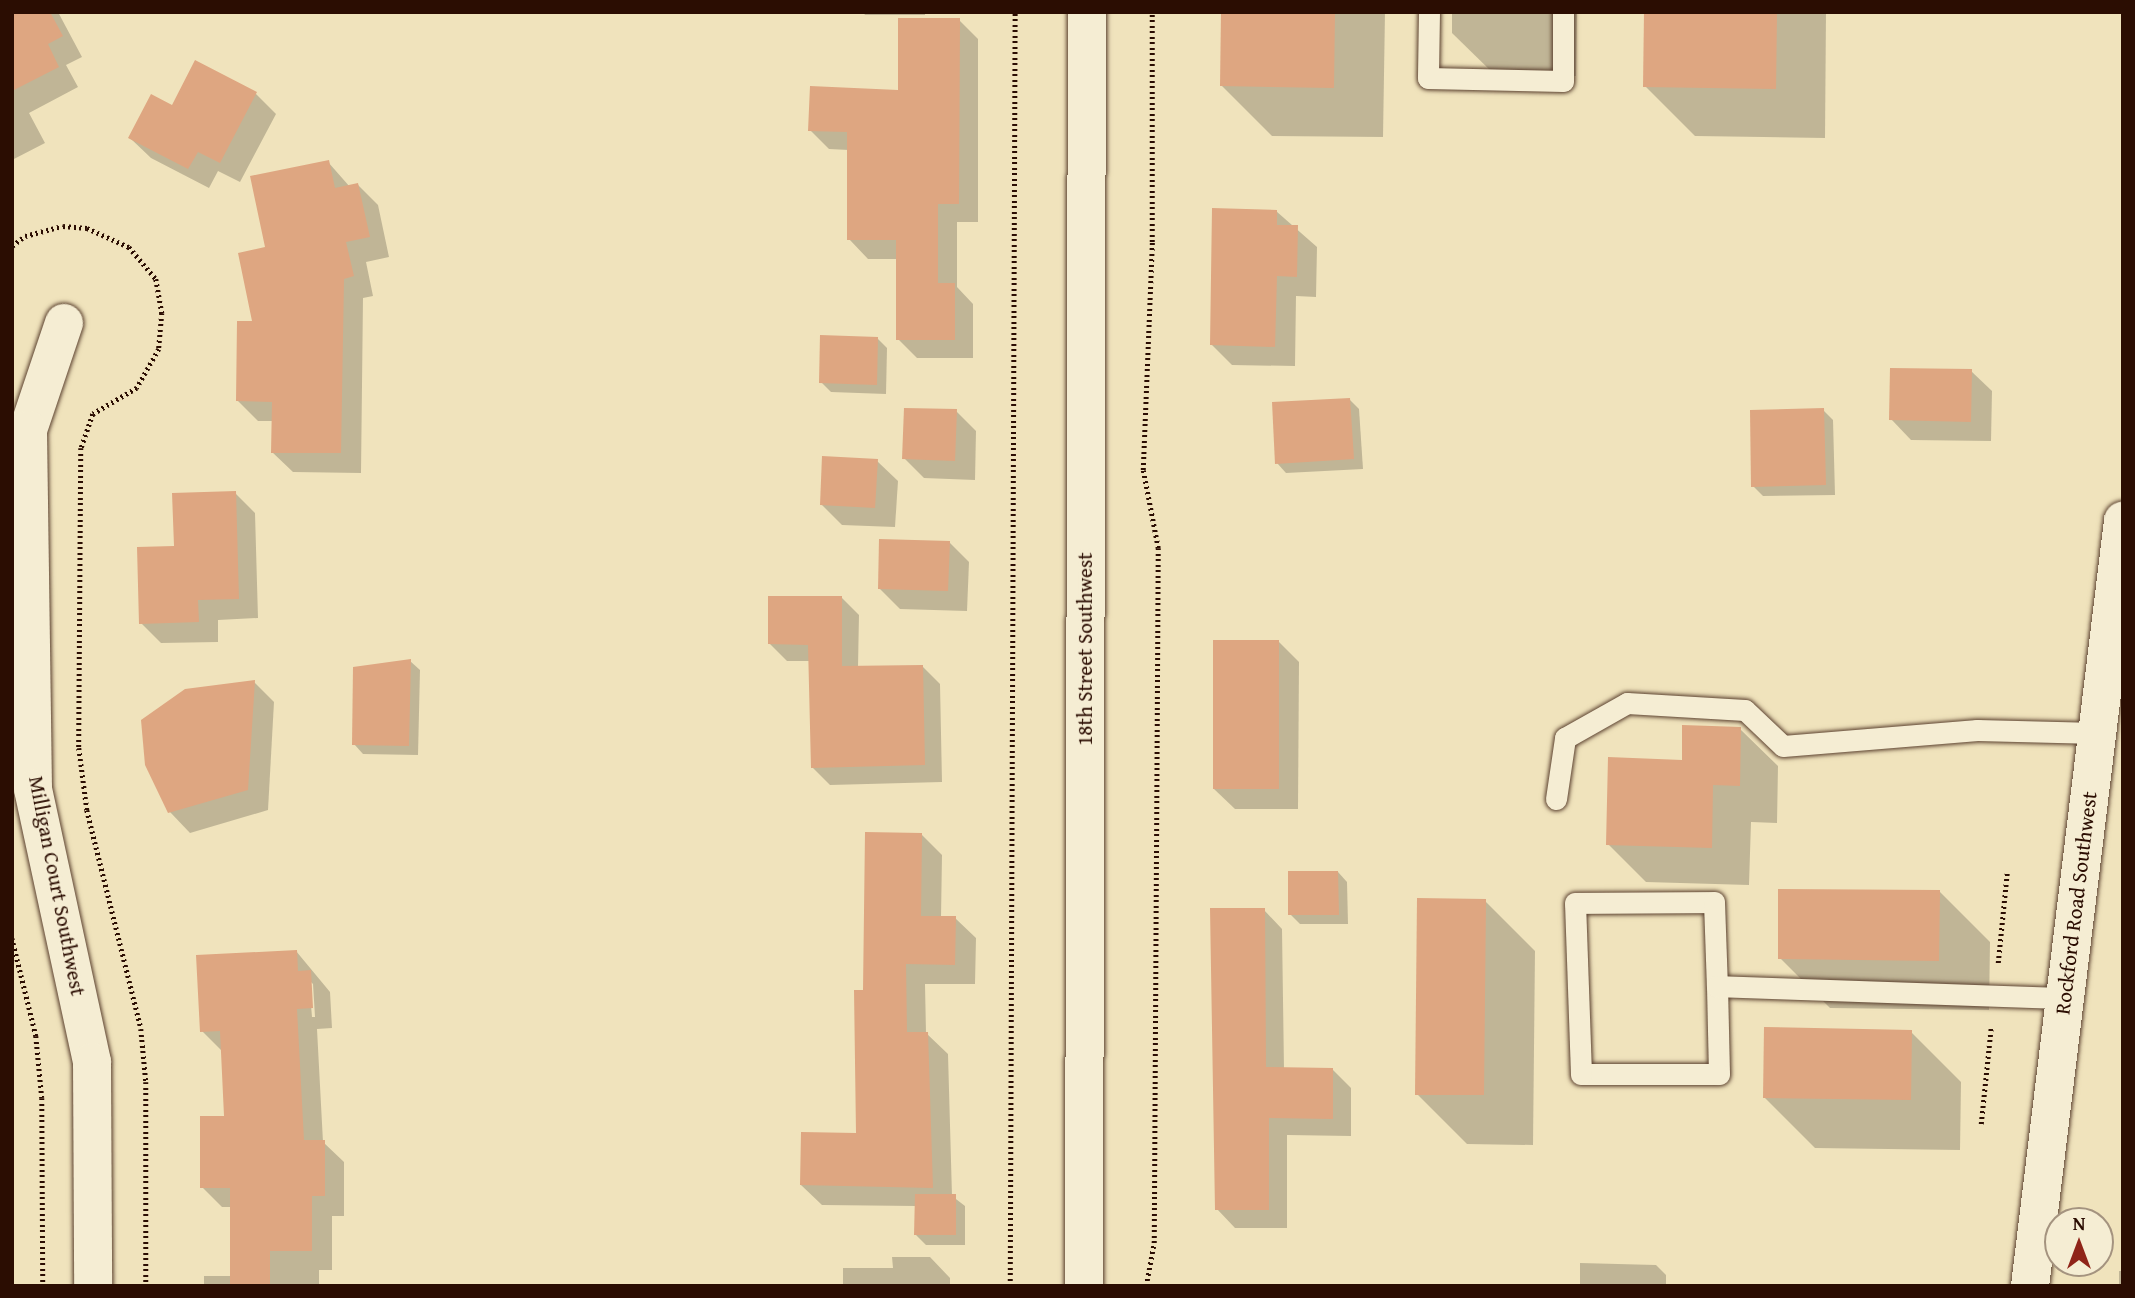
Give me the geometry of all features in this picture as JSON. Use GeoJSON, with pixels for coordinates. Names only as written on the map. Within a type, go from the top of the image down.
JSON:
{"type":"FeatureCollection","features":[{"type":"Feature","properties":{"kind":"street","name":"18th Street Southwest"},"geometry":{"type":"LineString","coordinates":[[1084,1286],[1087,12]]}},
{"type":"Feature","properties":{"kind":"street","name":"Milligan Court Southwest"},"geometry":{"type":"LineString","coordinates":[[64,323],[28,430],[33,789],[92,1062],[93,1286]]}},
{"type":"Feature","properties":{"kind":"street","name":"Rockford Road Southwest"},"geometry":{"type":"LineString","coordinates":[[2030,1286],[2123,521]]}},
{"type":"Feature","properties":{"kind":"lane"},"geometry":{"type":"LineString","coordinates":[[1429,12],[1428,78],[1563,81],[1563,12]]}},
{"type":"Feature","properties":{"kind":"lane"},"geometry":{"type":"LineString","coordinates":[[1556,799],[1565,738],[1627,703],[1745,710],[1783,747],[1977,730],[2097,733]]}},
{"type":"Feature","properties":{"kind":"lane"},"geometry":{"type":"LineString","coordinates":[[1714,902],[1717,986],[1719,1074],[1581,1074],[1575,903],[1714,902]]}},
{"type":"Feature","properties":{"kind":"lane"},"geometry":{"type":"LineString","coordinates":[[1717,986],[2065,998]]}},
{"type":"Feature","properties":{"kind":"path"},"geometry":{"type":"LineString","coordinates":[[1010,1286],[1015,12]]}},
{"type":"Feature","properties":{"kind":"path"},"geometry":{"type":"LineString","coordinates":[[1146,1286],[1154,1243],[1158,548],[1143,470],[1152,242],[1152,12]]}},
{"type":"Feature","properties":{"kind":"path"},"geometry":{"type":"LineString","coordinates":[[12,246],[25,236],[63,226],[87,228],[129,247],[156,279],[162,313],[159,349],[137,388],[93,414],[80,448],[79,748],[86,810],[141,1029],[146,1082],[146,1286]]}},
{"type":"Feature","properties":{"kind":"path"},"geometry":{"type":"LineString","coordinates":[[12,938],[36,1036],[42,1098],[43,1286]]}},
{"type":"Feature","properties":{"kind":"building"},"geometry":{"type":"Polygon","coordinates":[[[12,12],[50,12],[63,36],[48,44],[59,67],[12,91],[12,12]]]}},
{"type":"Feature","properties":{"kind":"building"},"geometry":{"type":"Polygon","coordinates":[[[1221,12],[1335,12],[1334,88],[1220,86],[1221,12]]]}},
{"type":"Feature","properties":{"kind":"building"},"geometry":{"type":"Polygon","coordinates":[[[1644,12],[1777,12],[1776,89],[1643,87],[1644,12]]]}},
{"type":"Feature","properties":{"kind":"building"},"geometry":{"type":"Polygon","coordinates":[[[898,18],[960,18],[959,204],[938,204],[938,283],[955,283],[955,340],[896,340],[896,240],[847,240],[847,132],[808,131],[810,86],[898,90],[898,18]]]}},
{"type":"Feature","properties":{"kind":"building"},"geometry":{"type":"Polygon","coordinates":[[[195,60],[257,92],[220,163],[198,152],[188,169],[128,138],[151,94],[172,105],[195,60]]]}},
{"type":"Feature","properties":{"kind":"building"},"geometry":{"type":"Polygon","coordinates":[[[329,160],[335,188],[358,183],[370,237],[346,242],[354,276],[344,279],[341,453],[271,453],[272,402],[236,401],[237,321],[252,321],[238,253],[265,247],[250,176],[329,160]]]}},
{"type":"Feature","properties":{"kind":"building"},"geometry":{"type":"Polygon","coordinates":[[[1212,208],[1277,210],[1277,225],[1298,225],[1297,277],[1277,276],[1275,347],[1210,345],[1212,208]]]}},
{"type":"Feature","properties":{"kind":"building"},"geometry":{"type":"Polygon","coordinates":[[[820,335],[878,337],[877,385],[819,383],[820,335]]]}},
{"type":"Feature","properties":{"kind":"building"},"geometry":{"type":"Polygon","coordinates":[[[1890,368],[1972,369],[1971,422],[1889,420],[1890,368]]]}},
{"type":"Feature","properties":{"kind":"building"},"geometry":{"type":"Polygon","coordinates":[[[1350,398],[1354,459],[1275,464],[1272,402],[1350,398]]]}},
{"type":"Feature","properties":{"kind":"building"},"geometry":{"type":"Polygon","coordinates":[[[904,408],[957,409],[955,461],[902,459],[904,408]]]}},
{"type":"Feature","properties":{"kind":"building"},"geometry":{"type":"Polygon","coordinates":[[[1824,408],[1826,485],[1751,487],[1750,410],[1824,408]]]}},
{"type":"Feature","properties":{"kind":"building"},"geometry":{"type":"Polygon","coordinates":[[[822,456],[878,459],[875,508],[820,505],[822,456]]]}},
{"type":"Feature","properties":{"kind":"building"},"geometry":{"type":"Polygon","coordinates":[[[236,491],[239,599],[198,600],[199,622],[139,624],[137,547],[174,546],[172,493],[236,491]]]}},
{"type":"Feature","properties":{"kind":"building"},"geometry":{"type":"Polygon","coordinates":[[[879,539],[950,541],[948,591],[878,589],[879,539]]]}},
{"type":"Feature","properties":{"kind":"building"},"geometry":{"type":"Polygon","coordinates":[[[768,596],[842,596],[842,666],[923,665],[925,765],[811,768],[808,645],[768,644],[768,596]]]}},
{"type":"Feature","properties":{"kind":"building"},"geometry":{"type":"Polygon","coordinates":[[[1213,640],[1279,640],[1279,789],[1213,789],[1213,640]]]}},
{"type":"Feature","properties":{"kind":"building"},"geometry":{"type":"Polygon","coordinates":[[[411,659],[409,746],[352,745],[353,667],[411,659]]]}},
{"type":"Feature","properties":{"kind":"building"},"geometry":{"type":"Polygon","coordinates":[[[255,680],[248,790],[168,813],[145,765],[141,720],[185,689],[255,680]]]}},
{"type":"Feature","properties":{"kind":"building"},"geometry":{"type":"Polygon","coordinates":[[[1682,725],[1741,727],[1740,786],[1713,785],[1712,848],[1606,845],[1608,757],[1682,760],[1682,725]]]}},
{"type":"Feature","properties":{"kind":"building"},"geometry":{"type":"Polygon","coordinates":[[[865,832],[922,833],[921,916],[956,916],[955,965],[906,964],[907,1032],[928,1032],[933,1188],[800,1185],[801,1132],[856,1133],[854,990],[863,990],[865,832]]]}},
{"type":"Feature","properties":{"kind":"building"},"geometry":{"type":"Polygon","coordinates":[[[1288,871],[1338,871],[1339,915],[1288,915],[1288,871]]]}},
{"type":"Feature","properties":{"kind":"building"},"geometry":{"type":"Polygon","coordinates":[[[1778,889],[1940,890],[1939,961],[1778,959],[1778,889]]]}},
{"type":"Feature","properties":{"kind":"building"},"geometry":{"type":"Polygon","coordinates":[[[1417,898],[1486,899],[1484,1095],[1415,1095],[1417,898]]]}},
{"type":"Feature","properties":{"kind":"building"},"geometry":{"type":"Polygon","coordinates":[[[1210,908],[1265,908],[1266,1067],[1333,1068],[1333,1119],[1269,1118],[1269,1210],[1215,1210],[1210,908]]]}},
{"type":"Feature","properties":{"kind":"building"},"geometry":{"type":"Polygon","coordinates":[[[297,950],[298,971],[311,970],[313,1008],[297,1009],[304,1140],[325,1140],[325,1196],[312,1196],[312,1251],[270,1251],[270,1286],[230,1286],[230,1188],[200,1188],[200,1116],[224,1116],[220,1031],[200,1032],[196,955],[297,950]]]}},
{"type":"Feature","properties":{"kind":"building"},"geometry":{"type":"Polygon","coordinates":[[[1764,1027],[1912,1030],[1911,1100],[1763,1098],[1764,1027]]]}},
{"type":"Feature","properties":{"kind":"building"},"geometry":{"type":"Polygon","coordinates":[[[915,1194],[956,1194],[956,1235],[914,1235],[915,1194]]]}}]}
